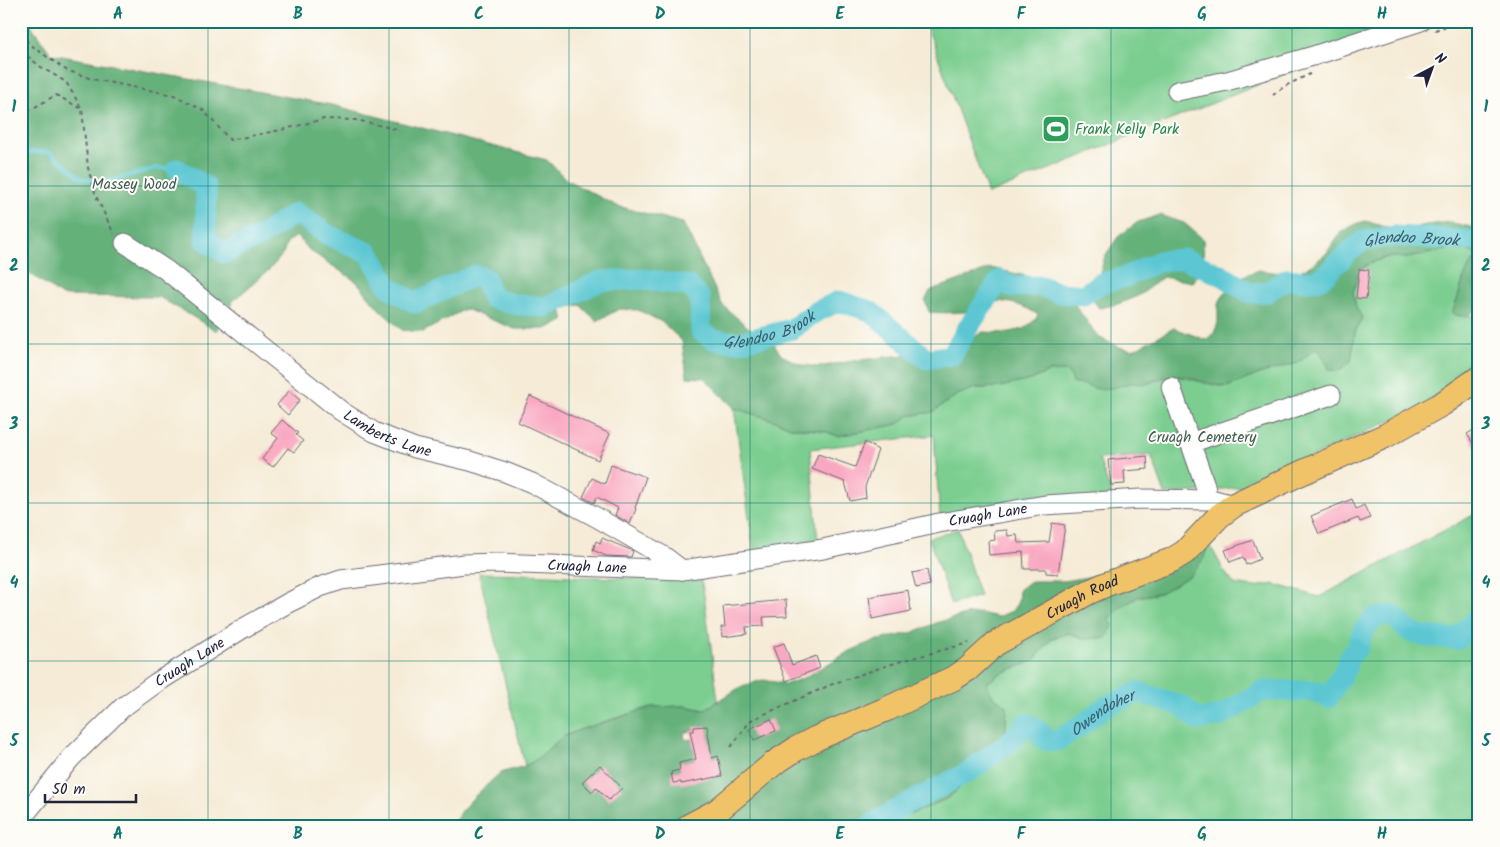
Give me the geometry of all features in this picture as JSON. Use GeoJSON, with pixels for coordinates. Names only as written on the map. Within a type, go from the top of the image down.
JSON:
{"type":"FeatureCollection","features":[{"type":"Feature","properties":{"kind":"main road","name":"Cruagh Road"},"geometry":{"type":"LineString","coordinates":[[689,826],[717,810],[773,764],[796,749],[954,678],[968,669],[995,644],[1089,592],[1172,560],[1185,552],[1219,516],[1234,505],[1385,436],[1442,404],[1479,378]]}},
{"type":"Feature","properties":{"kind":"street"},"geometry":{"type":"LineString","coordinates":[[1177,91],[1228,81],[1421,21]]}},
{"type":"Feature","properties":{"kind":"street","name":"Lamberts Lane"},"geometry":{"type":"LineString","coordinates":[[126,243],[166,270],[341,411],[374,432],[415,448],[470,461],[532,483],[596,517],[658,553],[682,570]]}},
{"type":"Feature","properties":{"kind":"street"},"geometry":{"type":"LineString","coordinates":[[1171,387],[1204,482],[1206,500]]}},
{"type":"Feature","properties":{"kind":"street"},"geometry":{"type":"LineString","coordinates":[[1190,443],[1331,395]]}},
{"type":"Feature","properties":{"kind":"street","name":"Cruagh Lane"},"geometry":{"type":"LineString","coordinates":[[21,819],[71,758],[123,708],[156,683],[242,629],[288,603],[320,587],[341,580],[464,564],[517,563],[682,570],[823,549],[939,523],[1045,505],[1141,499],[1214,500],[1234,505]]}},
{"type":"Feature","properties":{"kind":"path"},"geometry":{"type":"LineString","coordinates":[[21,33],[36,49],[66,70],[92,79],[174,95],[204,110],[230,140],[282,130],[324,119],[356,120],[400,130]]}},
{"type":"Feature","properties":{"kind":"path"},"geometry":{"type":"LineString","coordinates":[[21,51],[40,67],[66,82],[82,109],[88,168],[96,196],[112,233],[126,243]]}},
{"type":"Feature","properties":{"kind":"path"},"geometry":{"type":"LineString","coordinates":[[21,115],[56,95],[82,109]]}},
{"type":"Feature","properties":{"kind":"path"},"geometry":{"type":"LineString","coordinates":[[731,747],[751,720],[835,683],[898,662],[975,641]]}},
{"type":"Feature","properties":{"kind":"green space","name":"Massey Wood"},"geometry":{"type":"Polygon","coordinates":[[[21,21],[28,21],[51,54],[332,105],[547,160],[567,180],[617,206],[683,223],[723,306],[749,328],[765,334],[781,355],[802,365],[818,367],[859,360],[932,352],[960,346],[983,332],[1005,333],[1024,329],[1038,315],[1028,309],[1008,302],[990,302],[964,312],[929,312],[925,301],[930,291],[991,268],[1048,279],[1065,291],[1098,337],[1119,347],[1133,350],[1174,328],[1206,340],[1214,333],[1218,323],[1218,304],[1232,281],[1258,270],[1287,274],[1307,268],[1325,255],[1341,232],[1366,221],[1404,230],[1449,222],[1479,229],[1479,304],[1468,316],[1452,313],[1464,277],[1477,257],[1471,251],[1450,249],[1408,258],[1387,257],[1366,265],[1358,275],[1353,293],[1356,307],[1362,318],[1355,332],[1351,361],[1339,371],[1330,370],[1321,353],[1316,348],[1298,363],[1265,372],[1227,387],[1205,383],[1185,376],[1162,377],[1146,384],[1131,383],[1112,388],[1097,389],[1082,384],[1073,384],[1071,376],[1065,371],[1048,372],[1031,380],[1001,387],[975,388],[957,395],[933,412],[908,416],[898,424],[838,436],[824,431],[790,427],[734,408],[704,378],[687,377],[682,341],[662,322],[638,310],[619,309],[597,321],[580,305],[561,308],[564,321],[545,329],[515,329],[465,309],[423,332],[402,330],[379,309],[357,282],[309,250],[297,236],[287,242],[283,254],[270,269],[233,301],[217,331],[159,297],[62,296],[21,267],[21,21]]]}},
{"type":"Feature","properties":{"kind":"green space","name":"Frank Kelly Park"},"geometry":{"type":"Polygon","coordinates":[[[925,21],[1442,21],[1307,65],[988,194],[925,21]]]}},
{"type":"Feature","properties":{"kind":"green space"},"geometry":{"type":"Polygon","coordinates":[[[1160,215],[1184,223],[1203,239],[1204,251],[1202,262],[1193,282],[1163,277],[1138,296],[1115,305],[1099,308],[1092,299],[1092,286],[1101,270],[1105,256],[1118,237],[1138,222],[1160,215]]]}},
{"type":"Feature","properties":{"kind":"green space","name":"Cruagh Cemetery"},"geometry":{"type":"Polygon","coordinates":[[[1450,249],[1471,251],[1477,257],[1464,277],[1453,313],[1462,316],[1471,315],[1479,326],[1479,370],[1435,400],[1250,486],[1165,494],[1151,455],[1099,459],[1112,496],[940,518],[934,435],[810,449],[818,543],[754,554],[734,408],[790,427],[824,431],[838,436],[898,424],[908,416],[933,412],[957,395],[975,388],[987,388],[1031,380],[1048,372],[1065,371],[1071,376],[1124,377],[1149,383],[1173,375],[1224,387],[1236,380],[1298,363],[1316,348],[1321,353],[1330,370],[1351,361],[1355,332],[1362,318],[1356,307],[1353,293],[1358,275],[1366,265],[1387,257],[1408,258],[1450,249]]]}},
{"type":"Feature","properties":{"kind":"green space"},"geometry":{"type":"Polygon","coordinates":[[[1479,512],[1479,826],[875,826],[885,820],[913,813],[946,799],[967,782],[1004,758],[1007,706],[992,695],[987,683],[999,674],[1033,661],[1052,639],[1069,633],[1085,639],[1121,607],[1138,597],[1160,593],[1191,575],[1209,543],[1224,571],[1234,584],[1254,587],[1274,584],[1319,597],[1479,512]]]}},
{"type":"Feature","properties":{"kind":"green space"},"geometry":{"type":"Polygon","coordinates":[[[958,529],[980,596],[951,605],[929,538],[958,529]]]}},
{"type":"Feature","properties":{"kind":"green space"},"geometry":{"type":"Polygon","coordinates":[[[1209,543],[1204,558],[1191,575],[1162,592],[1138,597],[1121,607],[1109,618],[1113,626],[1106,638],[1085,639],[1069,633],[1052,638],[1033,661],[999,674],[987,683],[992,695],[1007,706],[1004,758],[967,782],[946,799],[913,813],[885,820],[875,826],[453,826],[460,812],[500,773],[525,766],[537,759],[562,737],[582,729],[652,707],[685,706],[704,710],[742,686],[763,680],[787,684],[806,677],[848,652],[873,641],[911,633],[939,622],[965,615],[980,613],[998,617],[1012,611],[1018,602],[1019,589],[1032,581],[1064,581],[1099,575],[1209,543]],[[707,726],[684,733],[685,740],[692,739],[696,759],[679,763],[680,770],[671,772],[674,783],[717,756],[712,758],[707,726]],[[600,765],[582,782],[591,791],[596,787],[621,788],[600,765]]]}},
{"type":"Feature","properties":{"kind":"green space"},"geometry":{"type":"Polygon","coordinates":[[[479,573],[670,578],[700,573],[718,701],[704,710],[685,706],[652,707],[582,729],[562,737],[537,759],[525,766],[479,573]]]}},
{"type":"Feature","properties":{"kind":"building"},"geometry":{"type":"Polygon","coordinates":[[[1359,269],[1369,270],[1366,299],[1356,298],[1359,269]]]}},
{"type":"Feature","properties":{"kind":"building"},"geometry":{"type":"Polygon","coordinates":[[[289,391],[300,400],[288,415],[277,405],[289,391]]]}},
{"type":"Feature","properties":{"kind":"building"},"geometry":{"type":"Polygon","coordinates":[[[530,396],[610,434],[598,460],[518,422],[530,396]]]}},
{"type":"Feature","properties":{"kind":"building"},"geometry":{"type":"Polygon","coordinates":[[[282,420],[298,433],[296,435],[303,441],[294,452],[288,448],[273,467],[262,459],[278,438],[271,433],[282,420]]]}},
{"type":"Feature","properties":{"kind":"building"},"geometry":{"type":"Polygon","coordinates":[[[1479,427],[1479,453],[1467,434],[1479,427]]]}},
{"type":"Feature","properties":{"kind":"building"},"geometry":{"type":"Polygon","coordinates":[[[865,442],[878,450],[865,487],[866,498],[850,501],[845,482],[812,469],[818,454],[855,467],[865,442]]]}},
{"type":"Feature","properties":{"kind":"building"},"geometry":{"type":"Polygon","coordinates":[[[1147,456],[1148,469],[1124,471],[1125,484],[1111,485],[1108,460],[1147,456]]]}},
{"type":"Feature","properties":{"kind":"building"},"geometry":{"type":"Polygon","coordinates":[[[611,465],[646,477],[630,524],[615,515],[618,508],[597,497],[594,503],[583,497],[592,478],[605,484],[611,465]]]}},
{"type":"Feature","properties":{"kind":"building"},"geometry":{"type":"Polygon","coordinates":[[[1352,499],[1356,509],[1364,505],[1370,518],[1360,522],[1358,518],[1319,534],[1311,516],[1352,499]]]}},
{"type":"Feature","properties":{"kind":"building"},"geometry":{"type":"Polygon","coordinates":[[[1052,523],[1065,525],[1058,574],[1046,573],[1046,569],[1024,569],[1023,552],[989,555],[988,541],[995,540],[994,531],[1007,530],[1008,536],[1017,535],[1018,543],[1049,542],[1052,523]]]}},
{"type":"Feature","properties":{"kind":"building"},"geometry":{"type":"Polygon","coordinates":[[[602,538],[633,551],[631,557],[606,556],[593,550],[596,541],[600,543],[602,538]]]}},
{"type":"Feature","properties":{"kind":"building"},"geometry":{"type":"Polygon","coordinates":[[[1253,540],[1260,559],[1246,565],[1243,557],[1230,562],[1225,550],[1253,540]]]}},
{"type":"Feature","properties":{"kind":"building"},"geometry":{"type":"Polygon","coordinates":[[[927,570],[930,585],[916,588],[912,573],[927,570]]]}},
{"type":"Feature","properties":{"kind":"building"},"geometry":{"type":"Polygon","coordinates":[[[908,590],[911,611],[872,619],[869,597],[908,590]]]}},
{"type":"Feature","properties":{"kind":"building"},"geometry":{"type":"Polygon","coordinates":[[[786,600],[787,616],[763,617],[764,626],[746,627],[747,634],[722,637],[721,627],[725,627],[723,606],[786,600]]]}},
{"type":"Feature","properties":{"kind":"building"},"geometry":{"type":"Polygon","coordinates":[[[784,643],[792,665],[816,656],[820,668],[786,681],[773,647],[784,643]]]}},
{"type":"Feature","properties":{"kind":"building"},"geometry":{"type":"Polygon","coordinates":[[[771,719],[776,731],[754,740],[749,729],[771,719]]]}},
{"type":"Feature","properties":{"kind":"building"},"geometry":{"type":"Polygon","coordinates":[[[707,726],[712,758],[718,756],[722,776],[681,784],[681,782],[673,783],[671,772],[680,770],[679,763],[696,759],[690,731],[694,731],[694,727],[707,726]]]}},
{"type":"Feature","properties":{"kind":"building"},"geometry":{"type":"Polygon","coordinates":[[[600,765],[622,788],[609,800],[596,787],[592,792],[582,782],[600,765]]]}},
{"type":"Feature","properties":{"kind":"waterway","name":"Glendoo Brook"},"geometry":{"type":"LineString","coordinates":[[21,153],[50,152],[81,178],[103,183],[156,168],[177,169]]}},
{"type":"Feature","properties":{"kind":"waterway","name":"Glendoo Brook"},"geometry":{"type":"LineString","coordinates":[[177,169],[206,187],[206,240],[225,253],[260,236],[296,213],[328,235],[369,253],[389,287],[415,303],[475,275],[485,278],[492,298],[513,304],[546,307],[600,281],[642,279],[689,286],[700,298],[701,331],[715,340],[740,342],[792,329],[814,313],[839,301],[870,311],[927,359],[952,355],[1000,280],[1012,287],[1041,286],[1059,293],[1084,295],[1099,284],[1125,277],[1160,261],[1184,259],[1221,275],[1250,293],[1267,292],[1286,279],[1308,281],[1321,279],[1363,241],[1394,236],[1479,241]]}},
{"type":"Feature","properties":{"kind":"waterway","name":"Owendoher"},"geometry":{"type":"LineString","coordinates":[[869,826],[970,771],[1014,738],[1026,723],[1039,731],[1045,740],[1057,741],[1106,706],[1138,692],[1182,706],[1198,720],[1221,716],[1262,691],[1315,691],[1328,698],[1346,668],[1349,657],[1358,647],[1363,631],[1373,619],[1384,615],[1394,616],[1407,630],[1423,636],[1457,639],[1479,616]]}},
{"type":"Feature","properties":{"kind":"place","name":"Frank Kelly Park"},"geometry":{"type":"Point","coordinates":[1056,129]}}]}
